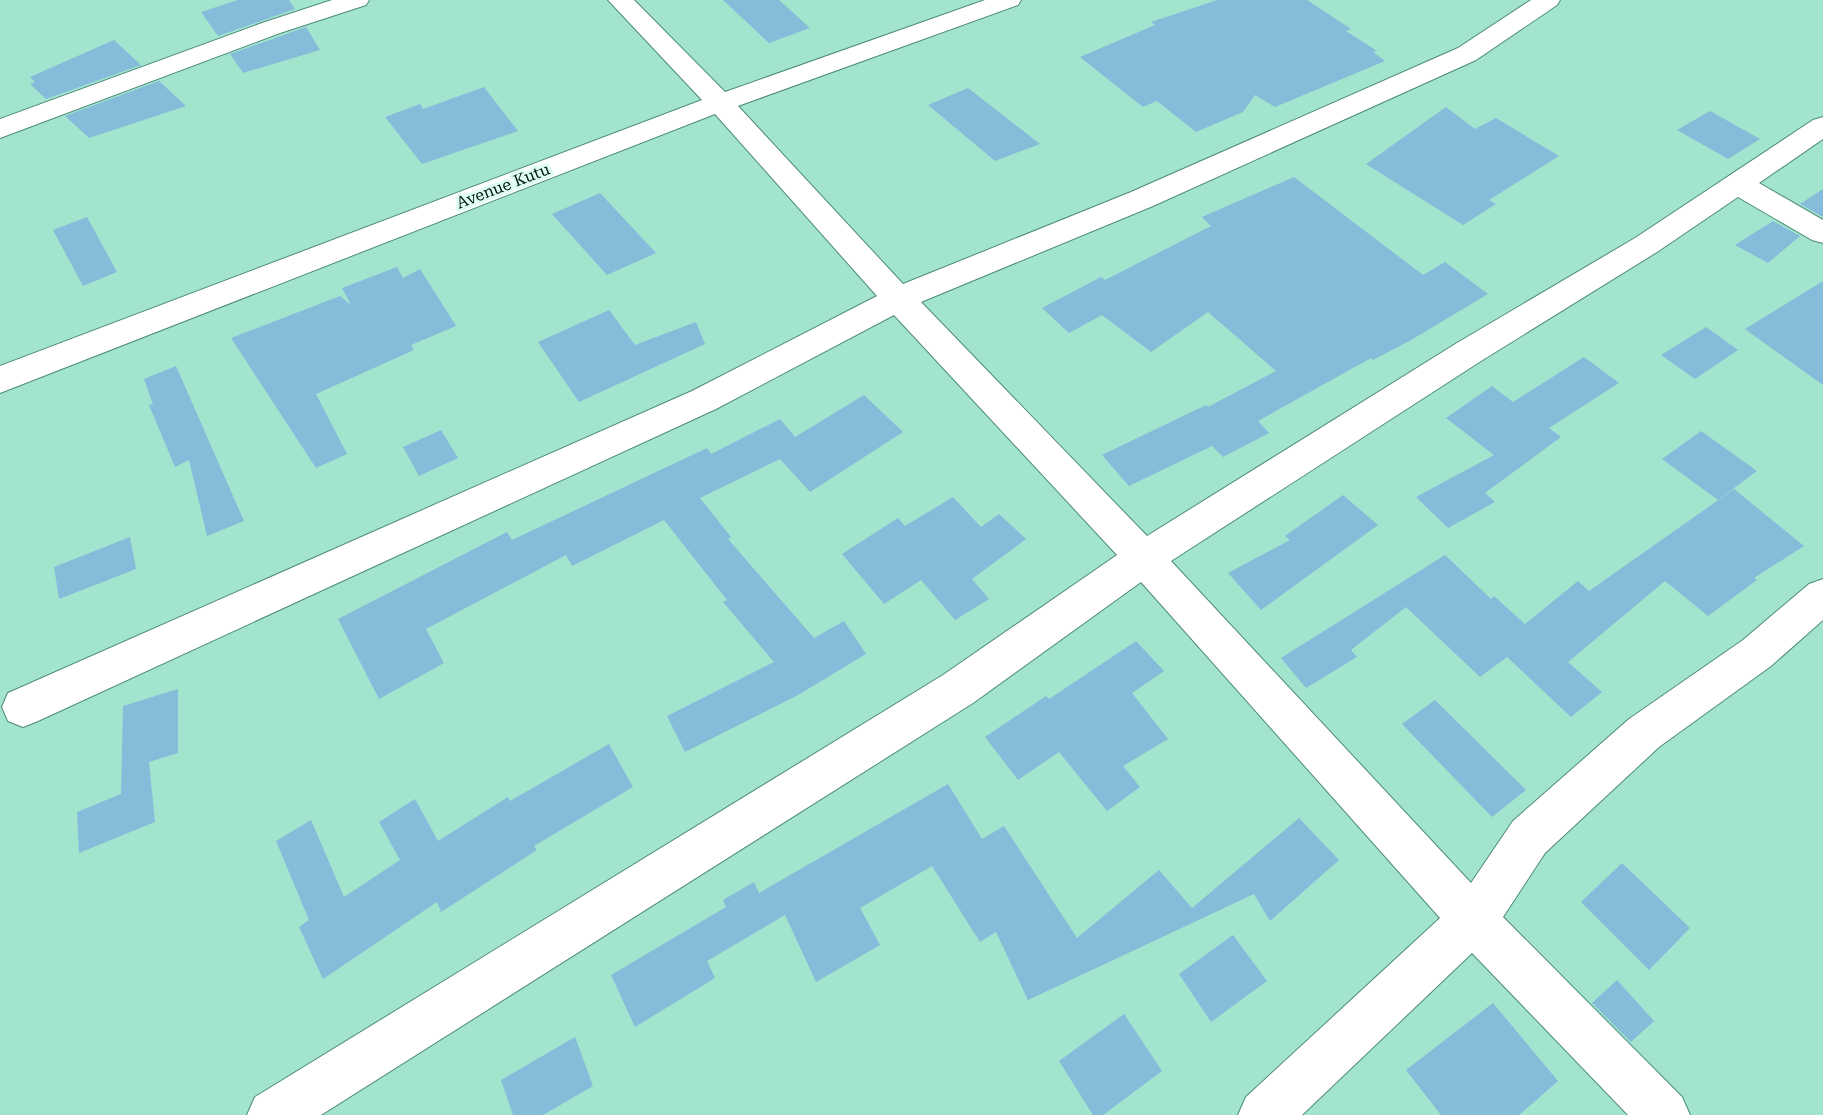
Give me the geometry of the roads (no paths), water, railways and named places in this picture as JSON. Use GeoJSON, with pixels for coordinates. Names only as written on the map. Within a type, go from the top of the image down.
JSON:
{"type":"FeatureCollection","features":[{"type":"Feature","properties":{"kind":"street"},"geometry":{"type":"LineString","coordinates":[[0,129],[271,27],[356,0]]}},
{"type":"Feature","properties":{"kind":"street"},"geometry":{"type":"LineString","coordinates":[[620,0],[720,103],[898,299],[1144,558],[1473,920],[1664,1115]]}},
{"type":"Feature","properties":{"kind":"street","name":"Avenue Kutu"},"geometry":{"type":"LineString","coordinates":[[0,380],[720,103],[1009,0]]}},
{"type":"Feature","properties":{"kind":"street"},"geometry":{"type":"LineString","coordinates":[[23,707],[704,400],[898,299],[1155,193],[1467,54],[1548,0]]}},
{"type":"Feature","properties":{"kind":"street"},"geometry":{"type":"LineString","coordinates":[[273,1115],[958,689],[1144,558],[1469,352],[1646,245],[1823,127]]}},
{"type":"Feature","properties":{"kind":"street"},"geometry":{"type":"LineString","coordinates":[[1737,183],[1823,233]]}},
{"type":"Feature","properties":{"kind":"street"},"geometry":{"type":"LineString","coordinates":[[1264,1115],[1473,920],[1529,837],[1644,733],[1757,653],[1823,596]]}}]}
